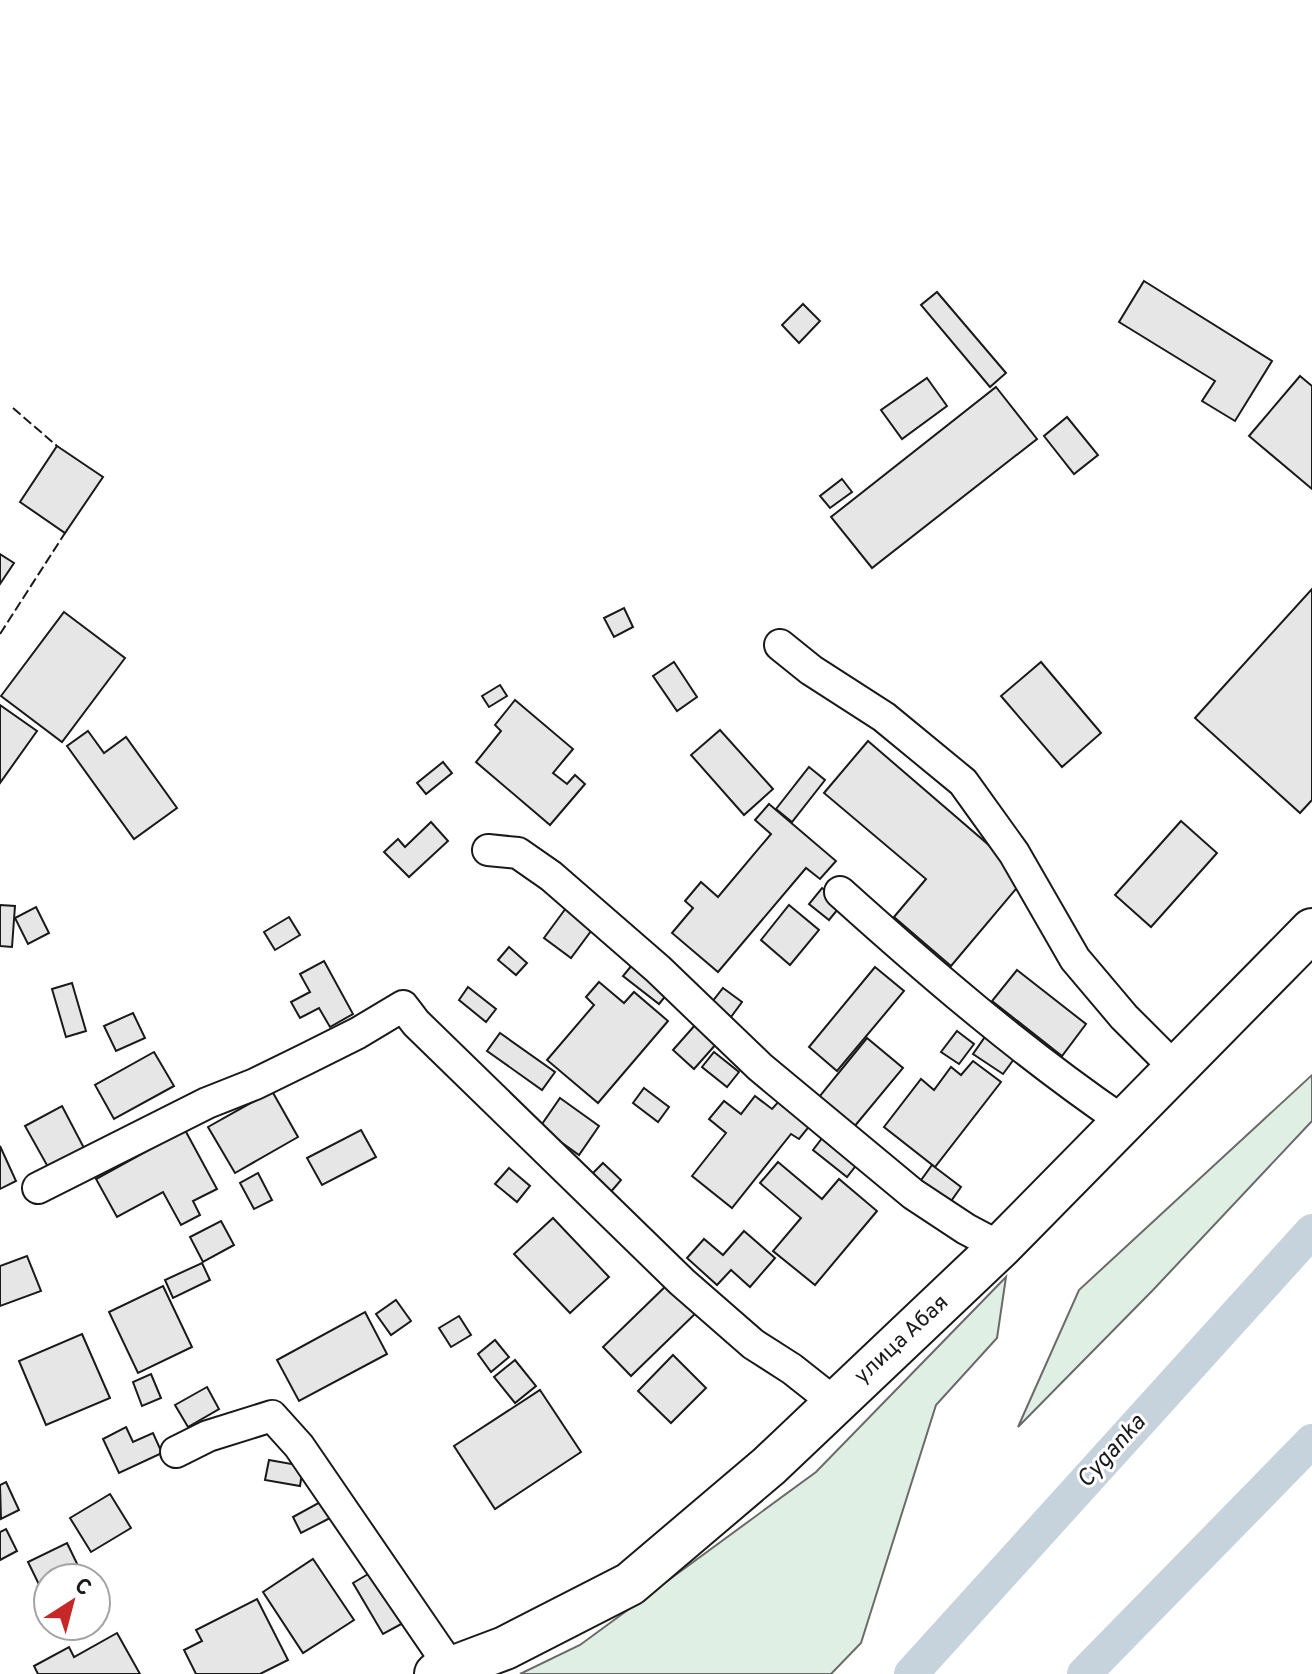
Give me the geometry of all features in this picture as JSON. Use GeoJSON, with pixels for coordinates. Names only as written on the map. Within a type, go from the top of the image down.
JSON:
{"type":"FeatureCollection","features":[{"type":"Feature","properties":{"kind":"street"},"geometry":{"type":"LineString","coordinates":[[780,645],[811,670],[884,717],[963,782],[1014,853],[1075,959],[1124,1017],[1176,1069]]}},
{"type":"Feature","properties":{"kind":"street"},"geometry":{"type":"LineString","coordinates":[[488,850],[518,853],[551,876],[658,969],[760,1067],[913,1194],[1000,1247]]}},
{"type":"Feature","properties":{"kind":"street"},"geometry":{"type":"LineString","coordinates":[[840,892],[1015,1043],[1124,1122]]}},
{"type":"Feature","properties":{"kind":"street","name":"улица Абая"},"geometry":{"type":"LineString","coordinates":[[444,1671],[505,1648],[630,1584],[769,1466],[1000,1247],[1312,930]]}},
{"type":"Feature","properties":{"kind":"street"},"geometry":{"type":"LineString","coordinates":[[38,1188],[207,1103],[318,1053],[403,1006],[416,1023],[682,1282],[753,1344],[792,1369],[835,1403]]}},
{"type":"Feature","properties":{"kind":"street"},"geometry":{"type":"LineString","coordinates":[[176,1452],[208,1436],[272,1416],[299,1446],[444,1671]]}},
{"type":"Feature","properties":{"kind":"green space"},"geometry":{"type":"Polygon","coordinates":[[[1312,1075],[1312,1121],[1153,1290],[1018,1427],[1079,1290],[1312,1075]]]}},
{"type":"Feature","properties":{"kind":"green space"},"geometry":{"type":"Polygon","coordinates":[[[1006,1277],[997,1338],[936,1405],[861,1643],[831,1674],[520,1674],[580,1645],[816,1472],[1006,1277]]]}},
{"type":"Feature","properties":{"kind":"building"},"geometry":{"type":"Polygon","coordinates":[[[1144,281],[1272,361],[1235,421],[1202,401],[1215,381],[1119,322],[1144,281]]]}},
{"type":"Feature","properties":{"kind":"building"},"geometry":{"type":"Polygon","coordinates":[[[937,292],[1006,373],[990,387],[921,305],[937,292]]]}},
{"type":"Feature","properties":{"kind":"building"},"geometry":{"type":"Polygon","coordinates":[[[803,304],[820,321],[799,343],[782,325],[803,304]]]}},
{"type":"Feature","properties":{"kind":"building"},"geometry":{"type":"Polygon","coordinates":[[[1300,376],[1312,386],[1312,489],[1249,436],[1300,376]]]}},
{"type":"Feature","properties":{"kind":"building"},"geometry":{"type":"Polygon","coordinates":[[[927,378],[947,406],[902,439],[881,410],[927,378]]]}},
{"type":"Feature","properties":{"kind":"building"},"geometry":{"type":"Polygon","coordinates":[[[996,387],[1037,439],[872,568],[831,517],[996,387]]]}},
{"type":"Feature","properties":{"kind":"building"},"geometry":{"type":"Polygon","coordinates":[[[1067,417],[1098,455],[1074,474],[1044,436],[1067,417]]]}},
{"type":"Feature","properties":{"kind":"building"},"geometry":{"type":"Polygon","coordinates":[[[57,446],[103,477],[65,533],[20,502],[57,446]]]}},
{"type":"Feature","properties":{"kind":"building"},"geometry":{"type":"Polygon","coordinates":[[[842,479],[852,492],[830,508],[820,496],[842,479]]]}},
{"type":"Feature","properties":{"kind":"building"},"geometry":{"type":"Polygon","coordinates":[[[0,554],[14,563],[0,584],[0,554]]]}},
{"type":"Feature","properties":{"kind":"building"},"geometry":{"type":"Polygon","coordinates":[[[1312,589],[1312,800],[1300,813],[1195,718],[1312,589]]]}},
{"type":"Feature","properties":{"kind":"building"},"geometry":{"type":"Polygon","coordinates":[[[624,608],[633,627],[614,637],[604,618],[624,608]]]}},
{"type":"Feature","properties":{"kind":"building"},"geometry":{"type":"Polygon","coordinates":[[[64,612],[125,658],[62,742],[1,696],[64,612]]]}},
{"type":"Feature","properties":{"kind":"building"},"geometry":{"type":"Polygon","coordinates":[[[674,662],[697,697],[677,711],[653,676],[674,662]]]}},
{"type":"Feature","properties":{"kind":"building"},"geometry":{"type":"Polygon","coordinates":[[[1041,662],[1101,733],[1062,767],[1001,696],[1041,662]]]}},
{"type":"Feature","properties":{"kind":"building"},"geometry":{"type":"Polygon","coordinates":[[[500,685],[507,696],[489,707],[482,696],[500,685]]]}},
{"type":"Feature","properties":{"kind":"building"},"geometry":{"type":"Polygon","coordinates":[[[515,700],[573,749],[553,773],[567,784],[575,775],[585,784],[550,825],[476,762],[501,731],[495,725],[515,700]]]}},
{"type":"Feature","properties":{"kind":"building"},"geometry":{"type":"Polygon","coordinates":[[[0,705],[37,731],[0,783],[0,705]]]}},
{"type":"Feature","properties":{"kind":"building"},"geometry":{"type":"Polygon","coordinates":[[[720,730],[773,789],[744,815],[691,755],[720,730]]]}},
{"type":"Feature","properties":{"kind":"building"},"geometry":{"type":"Polygon","coordinates":[[[88,731],[104,753],[126,737],[177,808],[134,839],[67,746],[88,731]]]}},
{"type":"Feature","properties":{"kind":"building"},"geometry":{"type":"Polygon","coordinates":[[[868,741],[1026,877],[951,966],[894,917],[926,879],[824,793],[868,741]]]}},
{"type":"Feature","properties":{"kind":"building"},"geometry":{"type":"Polygon","coordinates":[[[443,762],[452,773],[426,794],[417,783],[443,762]]]}},
{"type":"Feature","properties":{"kind":"building"},"geometry":{"type":"Polygon","coordinates":[[[809,767],[825,780],[792,822],[776,809],[809,767]]]}},
{"type":"Feature","properties":{"kind":"building"},"geometry":{"type":"Polygon","coordinates":[[[769,804],[836,861],[820,879],[806,868],[718,972],[672,933],[693,908],[685,901],[701,882],[718,897],[771,834],[755,820],[769,804]]]}},
{"type":"Feature","properties":{"kind":"building"},"geometry":{"type":"Polygon","coordinates":[[[1181,821],[1217,853],[1151,927],[1115,895],[1181,821]]]}},
{"type":"Feature","properties":{"kind":"building"},"geometry":{"type":"Polygon","coordinates":[[[431,822],[448,841],[409,877],[384,852],[398,839],[405,847],[431,822]]]}},
{"type":"Feature","properties":{"kind":"building"},"geometry":{"type":"Polygon","coordinates":[[[822,888],[843,903],[829,920],[809,904],[822,888]]]}},
{"type":"Feature","properties":{"kind":"building"},"geometry":{"type":"Polygon","coordinates":[[[0,905],[15,906],[12,947],[0,946],[0,905]]]}},
{"type":"Feature","properties":{"kind":"building"},"geometry":{"type":"Polygon","coordinates":[[[789,905],[819,930],[790,965],[761,940],[789,905]]]}},
{"type":"Feature","properties":{"kind":"building"},"geometry":{"type":"Polygon","coordinates":[[[36,907],[49,933],[28,944],[15,918],[36,907]]]}},
{"type":"Feature","properties":{"kind":"building"},"geometry":{"type":"Polygon","coordinates":[[[566,908],[594,927],[571,958],[544,938],[566,908]]]}},
{"type":"Feature","properties":{"kind":"building"},"geometry":{"type":"Polygon","coordinates":[[[289,917],[300,935],[275,950],[264,932],[289,917]]]}},
{"type":"Feature","properties":{"kind":"building"},"geometry":{"type":"Polygon","coordinates":[[[509,947],[527,963],[516,975],[498,960],[509,947]]]}},
{"type":"Feature","properties":{"kind":"building"},"geometry":{"type":"Polygon","coordinates":[[[324,961],[353,1014],[330,1027],[319,1008],[300,1018],[291,1002],[310,992],[300,974],[324,961]]]}},
{"type":"Feature","properties":{"kind":"building"},"geometry":{"type":"Polygon","coordinates":[[[632,965],[668,993],[659,1004],[623,976],[632,965]]]}},
{"type":"Feature","properties":{"kind":"building"},"geometry":{"type":"Polygon","coordinates":[[[875,967],[904,991],[837,1071],[809,1047],[875,967]]]}},
{"type":"Feature","properties":{"kind":"building"},"geometry":{"type":"Polygon","coordinates":[[[1017,970],[1086,1024],[1062,1056],[992,1001],[1017,970]]]}},
{"type":"Feature","properties":{"kind":"building"},"geometry":{"type":"Polygon","coordinates":[[[599,982],[624,1003],[634,992],[668,1021],[598,1103],[547,1060],[594,1005],[586,997],[599,982]]]}},
{"type":"Feature","properties":{"kind":"building"},"geometry":{"type":"Polygon","coordinates":[[[72,983],[86,1031],[66,1037],[52,989],[72,983]]]}},
{"type":"Feature","properties":{"kind":"building"},"geometry":{"type":"Polygon","coordinates":[[[468,987],[496,1009],[486,1022],[459,1000],[468,987]]]}},
{"type":"Feature","properties":{"kind":"building"},"geometry":{"type":"Polygon","coordinates":[[[723,988],[742,1002],[731,1017],[712,1002],[723,988]]]}},
{"type":"Feature","properties":{"kind":"building"},"geometry":{"type":"Polygon","coordinates":[[[133,1013],[145,1038],[116,1051],[104,1026],[133,1013]]]}},
{"type":"Feature","properties":{"kind":"building"},"geometry":{"type":"Polygon","coordinates":[[[696,1024],[717,1043],[694,1069],[673,1050],[696,1024]]]}},
{"type":"Feature","properties":{"kind":"building"},"geometry":{"type":"Polygon","coordinates":[[[957,1031],[974,1044],[959,1064],[941,1052],[957,1031]]]}},
{"type":"Feature","properties":{"kind":"building"},"geometry":{"type":"Polygon","coordinates":[[[500,1033],[555,1072],[542,1090],[487,1051],[500,1033]]]}},
{"type":"Feature","properties":{"kind":"building"},"geometry":{"type":"Polygon","coordinates":[[[987,1034],[1017,1055],[1003,1074],[973,1054],[987,1034]]]}},
{"type":"Feature","properties":{"kind":"building"},"geometry":{"type":"Polygon","coordinates":[[[867,1038],[903,1068],[854,1127],[819,1097],[867,1038]]]}},
{"type":"Feature","properties":{"kind":"building"},"geometry":{"type":"Polygon","coordinates":[[[154,1052],[174,1086],[114,1119],[95,1085],[154,1052]]]}},
{"type":"Feature","properties":{"kind":"building"},"geometry":{"type":"Polygon","coordinates":[[[714,1052],[739,1072],[727,1087],[702,1067],[714,1052]]]}},
{"type":"Feature","properties":{"kind":"building"},"geometry":{"type":"Polygon","coordinates":[[[973,1061],[1001,1082],[935,1167],[884,1127],[921,1079],[934,1090],[951,1067],[961,1075],[973,1061]]]}},
{"type":"Feature","properties":{"kind":"building"},"geometry":{"type":"Polygon","coordinates":[[[644,1088],[669,1107],[658,1122],[633,1103],[644,1088]]]}},
{"type":"Feature","properties":{"kind":"building"},"geometry":{"type":"Polygon","coordinates":[[[272,1091],[298,1137],[235,1173],[208,1127],[272,1091]]]}},
{"type":"Feature","properties":{"kind":"building"},"geometry":{"type":"Polygon","coordinates":[[[755,1096],[772,1109],[781,1099],[812,1123],[799,1139],[791,1134],[732,1208],[692,1176],[726,1133],[709,1119],[724,1101],[741,1114],[755,1096]]]}},
{"type":"Feature","properties":{"kind":"building"},"geometry":{"type":"Polygon","coordinates":[[[560,1098],[599,1126],[579,1155],[540,1127],[560,1098]]]}},
{"type":"Feature","properties":{"kind":"building"},"geometry":{"type":"Polygon","coordinates":[[[62,1106],[84,1148],[48,1167],[25,1126],[62,1106]]]}},
{"type":"Feature","properties":{"kind":"building"},"geometry":{"type":"Polygon","coordinates":[[[185,1130],[217,1189],[193,1201],[200,1215],[181,1225],[163,1192],[117,1217],[96,1179],[185,1130]]]}},
{"type":"Feature","properties":{"kind":"building"},"geometry":{"type":"Polygon","coordinates":[[[361,1130],[376,1157],[322,1185],[307,1158],[361,1130]]]}},
{"type":"Feature","properties":{"kind":"building"},"geometry":{"type":"Polygon","coordinates":[[[823,1137],[858,1163],[847,1177],[813,1150],[823,1137]]]}},
{"type":"Feature","properties":{"kind":"building"},"geometry":{"type":"Polygon","coordinates":[[[0,1146],[16,1181],[0,1189],[0,1146]]]}},
{"type":"Feature","properties":{"kind":"building"},"geometry":{"type":"Polygon","coordinates":[[[778,1162],[822,1199],[839,1179],[877,1211],[815,1285],[773,1251],[801,1218],[760,1183],[778,1162]]]}},
{"type":"Feature","properties":{"kind":"building"},"geometry":{"type":"Polygon","coordinates":[[[603,1163],[621,1180],[609,1194],[590,1176],[603,1163]]]}},
{"type":"Feature","properties":{"kind":"building"},"geometry":{"type":"Polygon","coordinates":[[[932,1165],[961,1187],[949,1204],[919,1183],[932,1165]]]}},
{"type":"Feature","properties":{"kind":"building"},"geometry":{"type":"Polygon","coordinates":[[[509,1168],[530,1186],[517,1202],[495,1184],[509,1168]]]}},
{"type":"Feature","properties":{"kind":"building"},"geometry":{"type":"Polygon","coordinates":[[[258,1173],[272,1200],[254,1209],[240,1183],[258,1173]]]}},
{"type":"Feature","properties":{"kind":"building"},"geometry":{"type":"Polygon","coordinates":[[[553,1218],[609,1277],[570,1313],[514,1254],[553,1218]]]}},
{"type":"Feature","properties":{"kind":"building"},"geometry":{"type":"Polygon","coordinates":[[[221,1221],[234,1245],[203,1262],[190,1237],[221,1221]]]}},
{"type":"Feature","properties":{"kind":"building"},"geometry":{"type":"Polygon","coordinates":[[[744,1231],[775,1258],[750,1287],[731,1270],[717,1285],[687,1258],[704,1239],[723,1255],[744,1231]]]}},
{"type":"Feature","properties":{"kind":"building"},"geometry":{"type":"Polygon","coordinates":[[[27,1256],[41,1291],[0,1306],[0,1266],[27,1256]]]}},
{"type":"Feature","properties":{"kind":"building"},"geometry":{"type":"Polygon","coordinates":[[[202,1263],[210,1280],[173,1298],[165,1280],[202,1263]]]}},
{"type":"Feature","properties":{"kind":"building"},"geometry":{"type":"Polygon","coordinates":[[[671,1281],[699,1310],[631,1376],[603,1347],[671,1281]]]}},
{"type":"Feature","properties":{"kind":"building"},"geometry":{"type":"Polygon","coordinates":[[[163,1286],[192,1347],[138,1373],[109,1312],[163,1286]]]}},
{"type":"Feature","properties":{"kind":"building"},"geometry":{"type":"Polygon","coordinates":[[[396,1300],[411,1321],[391,1335],[376,1314],[396,1300]]]}},
{"type":"Feature","properties":{"kind":"building"},"geometry":{"type":"Polygon","coordinates":[[[365,1312],[387,1354],[299,1401],[277,1360],[365,1312]]]}},
{"type":"Feature","properties":{"kind":"building"},"geometry":{"type":"Polygon","coordinates":[[[459,1316],[471,1335],[451,1347],[439,1328],[459,1316]]]}},
{"type":"Feature","properties":{"kind":"building"},"geometry":{"type":"Polygon","coordinates":[[[82,1334],[110,1398],[46,1425],[19,1361],[82,1334]]]}},
{"type":"Feature","properties":{"kind":"building"},"geometry":{"type":"Polygon","coordinates":[[[495,1340],[509,1357],[491,1372],[478,1354],[495,1340]]]}},
{"type":"Feature","properties":{"kind":"building"},"geometry":{"type":"Polygon","coordinates":[[[673,1355],[706,1388],[671,1423],[638,1391],[673,1355]]]}},
{"type":"Feature","properties":{"kind":"building"},"geometry":{"type":"Polygon","coordinates":[[[515,1360],[536,1386],[515,1403],[494,1377],[515,1360]]]}},
{"type":"Feature","properties":{"kind":"building"},"geometry":{"type":"Polygon","coordinates":[[[151,1374],[161,1398],[142,1406],[133,1382],[151,1374]]]}},
{"type":"Feature","properties":{"kind":"building"},"geometry":{"type":"Polygon","coordinates":[[[207,1387],[219,1409],[188,1427],[175,1405],[207,1387]]]}},
{"type":"Feature","properties":{"kind":"building"},"geometry":{"type":"Polygon","coordinates":[[[540,1390],[581,1452],[495,1509],[454,1446],[540,1390]]]}},
{"type":"Feature","properties":{"kind":"building"},"geometry":{"type":"Polygon","coordinates":[[[126,1427],[133,1442],[153,1433],[162,1453],[119,1473],[103,1439],[126,1427]]]}},
{"type":"Feature","properties":{"kind":"building"},"geometry":{"type":"Polygon","coordinates":[[[269,1460],[303,1466],[300,1486],[265,1480],[269,1460]]]}},
{"type":"Feature","properties":{"kind":"building"},"geometry":{"type":"Polygon","coordinates":[[[6,1482],[19,1510],[1,1519],[0,1485],[6,1482]]]}},
{"type":"Feature","properties":{"kind":"building"},"geometry":{"type":"Polygon","coordinates":[[[110,1494],[131,1528],[91,1552],[70,1518],[110,1494]]]}},
{"type":"Feature","properties":{"kind":"building"},"geometry":{"type":"Polygon","coordinates":[[[322,1501],[332,1517],[301,1533],[293,1517],[322,1501]]]}},
{"type":"Feature","properties":{"kind":"building"},"geometry":{"type":"Polygon","coordinates":[[[6,1529],[17,1551],[0,1560],[0,1532],[6,1529]]]}},
{"type":"Feature","properties":{"kind":"building"},"geometry":{"type":"Polygon","coordinates":[[[67,1543],[76,1562],[32,1562],[32,1570],[28,1562],[67,1543]]]}},
{"type":"Feature","properties":{"kind":"building"},"geometry":{"type":"Polygon","coordinates":[[[313,1559],[354,1620],[303,1653],[263,1592],[313,1559]]]}},
{"type":"Feature","properties":{"kind":"building"},"geometry":{"type":"Polygon","coordinates":[[[375,1570],[405,1622],[383,1634],[353,1583],[375,1570]]]}},
{"type":"Feature","properties":{"kind":"building"},"geometry":{"type":"Polygon","coordinates":[[[257,1599],[288,1660],[260,1674],[196,1674],[184,1650],[202,1641],[196,1630],[257,1599]]]}},
{"type":"Feature","properties":{"kind":"building"},"geometry":{"type":"Polygon","coordinates":[[[117,1633],[140,1674],[38,1674],[34,1666],[69,1647],[74,1657],[101,1642],[112,1642],[112,1636],[117,1633]]]}},
{"type":"Feature","properties":{"kind":"waterway","name":"Cyganka"},"geometry":{"type":"LineString","coordinates":[[911,1674],[1312,1231]]}},
{"type":"Feature","properties":{"kind":"waterway"},"geometry":{"type":"LineString","coordinates":[[1084,1674],[1312,1441]]}},
{"type":"Feature","properties":{"kind":"fence"},"geometry":{"type":"LineString","coordinates":[[13,408],[57,446]]}},
{"type":"Feature","properties":{"kind":"fence"},"geometry":{"type":"LineString","coordinates":[[0,634],[65,533]]}}]}
